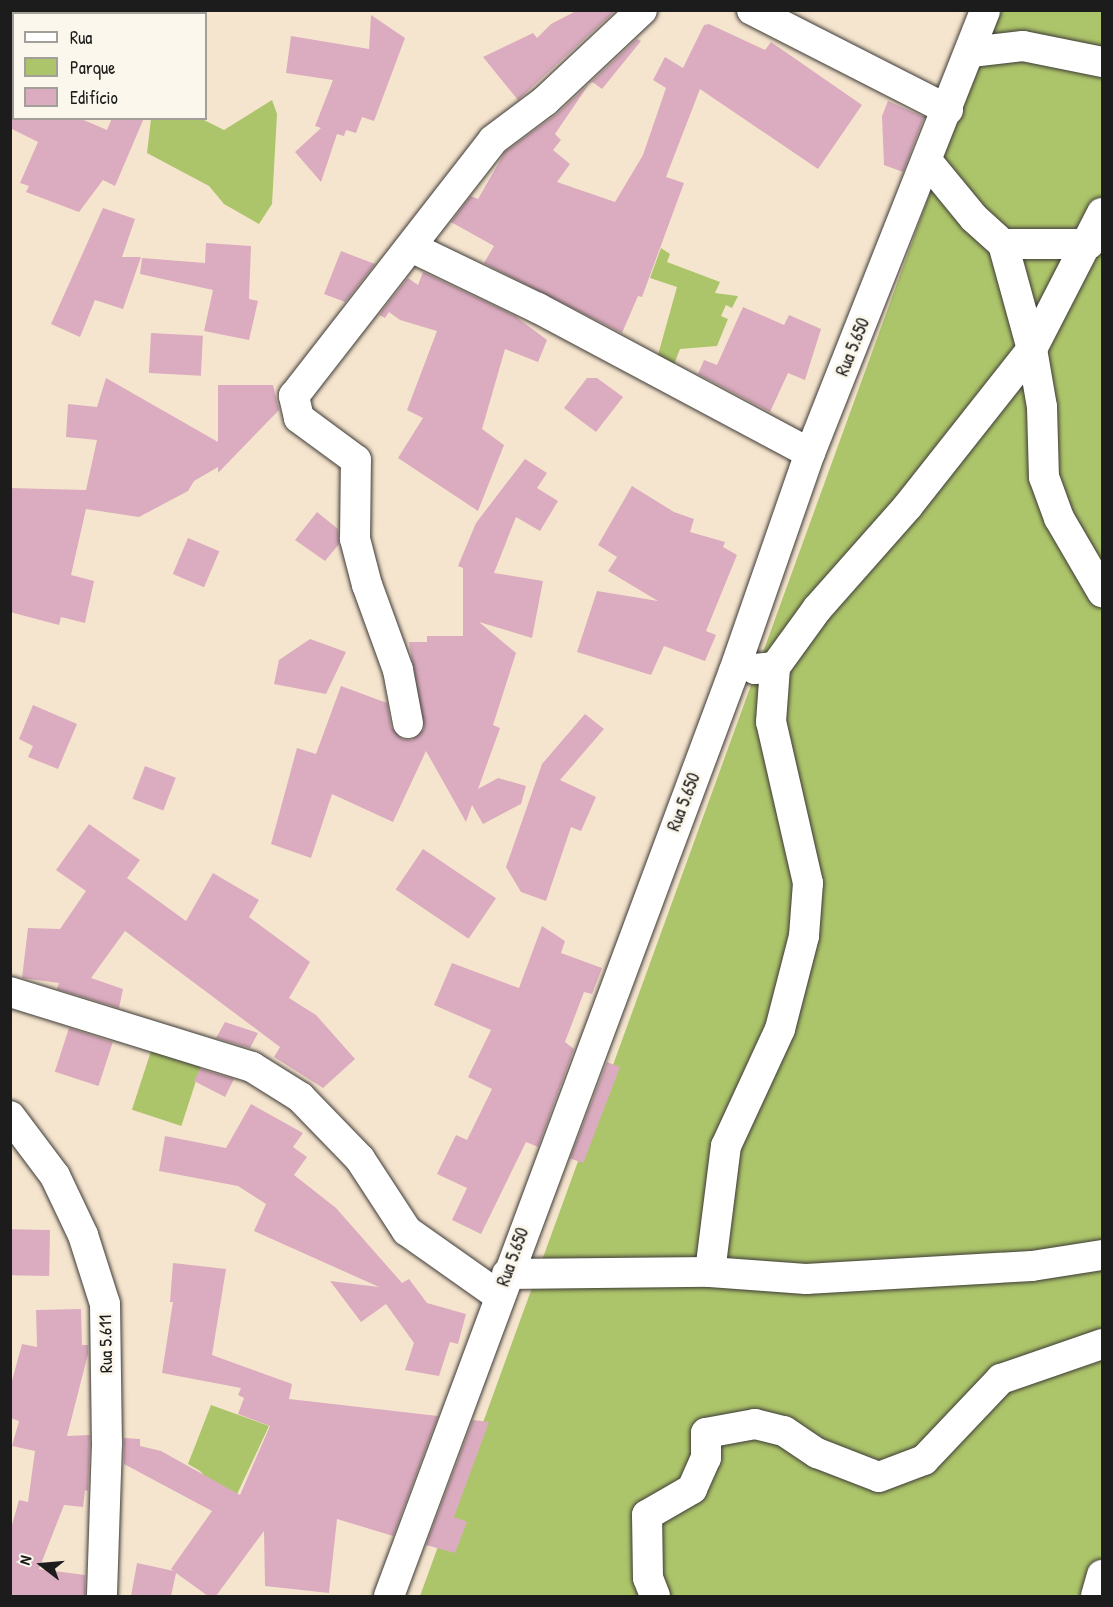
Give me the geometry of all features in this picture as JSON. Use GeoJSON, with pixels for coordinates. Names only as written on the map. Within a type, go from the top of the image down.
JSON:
{"type":"FeatureCollection","features":[{"type":"Feature","properties":{"kind":"street"},"geometry":{"type":"LineString","coordinates":[[408,723],[398,669],[367,585],[356,539],[356,460],[298,418],[294,407],[294,396],[493,140],[544,101],[642,10]]}},
{"type":"Feature","properties":{"kind":"street"},"geometry":{"type":"LineString","coordinates":[[752,10],[948,110]]}},
{"type":"Feature","properties":{"kind":"street","name":"Rua 5.650"},"geometry":{"type":"LineString","coordinates":[[389,1596],[410,1548],[503,1285],[734,671],[810,453],[928,162],[985,10]]}},
{"type":"Feature","properties":{"kind":"street"},"geometry":{"type":"LineString","coordinates":[[971,52],[1023,46],[1102,62]]}},
{"type":"Feature","properties":{"kind":"street"},"geometry":{"type":"LineString","coordinates":[[928,162],[974,218],[1003,244],[1032,349],[1042,407],[1044,477],[1059,518],[1102,592]]}},
{"type":"Feature","properties":{"kind":"street"},"geometry":{"type":"LineString","coordinates":[[710,1272],[726,1146],[780,1029],[804,936],[808,883],[771,722],[775,667],[817,609],[908,506],[1032,349],[1089,244],[1102,213]]}},
{"type":"Feature","properties":{"kind":"street"},"geometry":{"type":"LineString","coordinates":[[1003,244],[1089,244]]}},
{"type":"Feature","properties":{"kind":"street"},"geometry":{"type":"LineString","coordinates":[[411,247],[538,308],[810,453]]}},
{"type":"Feature","properties":{"kind":"street"},"geometry":{"type":"LineString","coordinates":[[734,671],[775,667]]}},
{"type":"Feature","properties":{"kind":"street"},"geometry":{"type":"LineString","coordinates":[[10,992],[252,1067],[300,1097],[360,1159],[407,1231],[503,1285],[710,1272],[806,1279],[1032,1266],[1102,1255]]}},
{"type":"Feature","properties":{"kind":"street","name":"Rua 5.611"},"geometry":{"type":"LineString","coordinates":[[10,1116],[55,1176],[83,1235],[105,1304],[107,1443],[102,1596]]}},
{"type":"Feature","properties":{"kind":"street"},"geometry":{"type":"LineString","coordinates":[[655,1596],[648,1578],[647,1515],[692,1489],[706,1458],[706,1433],[754,1424],[784,1431],[817,1453],[879,1477],[924,1460],[1001,1379],[1102,1344]]}},
{"type":"Feature","properties":{"kind":"street"},"geometry":{"type":"LineString","coordinates":[[1096,1596],[1102,1575]]}},
{"type":"Feature","properties":{"kind":"green space"},"geometry":{"type":"Polygon","coordinates":[[[996,11],[1102,11],[1102,1596],[420,1596],[996,11]]]}},
{"type":"Feature","properties":{"kind":"green space"},"geometry":{"type":"Polygon","coordinates":[[[272,100],[277,114],[272,204],[259,224],[224,204],[209,186],[147,153],[151,120],[204,120],[224,130],[272,100]]]}},
{"type":"Feature","properties":{"kind":"green space"},"geometry":{"type":"Polygon","coordinates":[[[661,248],[670,254],[667,262],[720,282],[715,293],[738,296],[732,308],[726,305],[721,316],[728,319],[717,346],[680,349],[672,370],[656,362],[677,287],[650,278],[661,248]]]}},
{"type":"Feature","properties":{"kind":"green space"},"geometry":{"type":"Polygon","coordinates":[[[152,1048],[201,1064],[181,1126],[132,1110],[152,1048]]]}},
{"type":"Feature","properties":{"kind":"green space"},"geometry":{"type":"Polygon","coordinates":[[[211,1405],[269,1426],[232,1505],[200,1471],[188,1464],[211,1405]]]}},
{"type":"Feature","properties":{"kind":"building"},"geometry":{"type":"Polygon","coordinates":[[[578,10],[616,10],[518,100],[483,57],[533,33],[537,38],[551,24],[578,10]]]}},
{"type":"Feature","properties":{"kind":"building"},"geometry":{"type":"Polygon","coordinates":[[[371,15],[405,38],[374,121],[362,117],[356,133],[346,130],[344,136],[337,134],[321,182],[295,152],[321,128],[315,126],[333,80],[286,73],[291,36],[369,49],[371,15]]]}},
{"type":"Feature","properties":{"kind":"building"},"geometry":{"type":"Polygon","coordinates":[[[709,24],[765,50],[771,42],[862,105],[818,169],[700,89],[666,177],[684,183],[642,297],[638,296],[622,333],[484,263],[494,246],[451,222],[471,196],[478,199],[505,152],[557,114],[589,84],[555,134],[561,140],[553,150],[570,164],[557,182],[615,202],[643,155],[666,88],[653,80],[665,57],[683,68],[704,25],[709,24]]]}},
{"type":"Feature","properties":{"kind":"building"},"geometry":{"type":"Polygon","coordinates":[[[637,39],[641,41],[602,89],[592,81],[637,39]]]}},
{"type":"Feature","properties":{"kind":"building"},"geometry":{"type":"Polygon","coordinates":[[[888,101],[924,117],[903,172],[884,165],[882,116],[888,101]]]}},
{"type":"Feature","properties":{"kind":"building"},"geometry":{"type":"Polygon","coordinates":[[[10,118],[12,120],[84,120],[107,130],[111,120],[143,120],[115,186],[103,180],[79,212],[26,192],[29,186],[20,183],[38,142],[10,128],[10,118]]]}},
{"type":"Feature","properties":{"kind":"building"},"geometry":{"type":"Polygon","coordinates":[[[103,208],[135,219],[122,257],[141,257],[123,309],[95,300],[80,337],[51,324],[103,208]]]}},
{"type":"Feature","properties":{"kind":"building"},"geometry":{"type":"Polygon","coordinates":[[[206,243],[251,246],[249,299],[258,301],[249,340],[204,331],[213,290],[140,274],[142,258],[205,263],[206,243]]]}},
{"type":"Feature","properties":{"kind":"building"},"geometry":{"type":"Polygon","coordinates":[[[341,251],[375,264],[345,302],[324,294],[341,251]]]}},
{"type":"Feature","properties":{"kind":"building"},"geometry":{"type":"Polygon","coordinates":[[[423,272],[515,316],[547,340],[538,362],[505,349],[482,429],[504,445],[478,511],[398,458],[423,418],[407,410],[437,331],[400,320],[389,312],[385,318],[379,315],[408,278],[418,285],[423,272]]]}},
{"type":"Feature","properties":{"kind":"building"},"geometry":{"type":"Polygon","coordinates":[[[743,307],[784,325],[789,315],[821,329],[805,380],[788,373],[770,412],[698,374],[704,360],[717,365],[743,307]]]}},
{"type":"Feature","properties":{"kind":"building"},"geometry":{"type":"Polygon","coordinates":[[[151,333],[203,336],[201,376],[149,373],[151,333]]]}},
{"type":"Feature","properties":{"kind":"building"},"geometry":{"type":"Polygon","coordinates":[[[106,378],[218,442],[218,385],[273,385],[279,410],[218,473],[218,467],[194,481],[188,491],[139,517],[86,509],[71,575],[94,581],[85,623],[61,617],[59,625],[10,612],[10,488],[86,490],[97,440],[66,437],[68,404],[97,407],[106,378]]]}},
{"type":"Feature","properties":{"kind":"building"},"geometry":{"type":"Polygon","coordinates":[[[587,378],[597,378],[623,397],[596,432],[564,408],[587,378]]]}},
{"type":"Feature","properties":{"kind":"building"},"geometry":{"type":"Polygon","coordinates":[[[525,459],[547,473],[537,488],[558,501],[540,531],[516,517],[494,573],[543,581],[532,638],[479,622],[516,653],[493,725],[500,728],[478,789],[498,778],[526,786],[521,804],[483,824],[472,805],[466,822],[426,751],[393,822],[332,794],[311,858],[271,844],[297,748],[316,754],[341,686],[387,703],[391,727],[402,739],[412,740],[424,729],[409,642],[427,642],[427,636],[463,636],[463,568],[458,566],[476,523],[525,459]]]}},
{"type":"Feature","properties":{"kind":"building"},"geometry":{"type":"Polygon","coordinates":[[[632,486],[674,512],[694,519],[690,532],[725,542],[723,547],[737,555],[706,631],[716,635],[705,661],[664,646],[651,675],[577,652],[597,591],[658,601],[608,571],[617,557],[598,545],[632,486]]]}},
{"type":"Feature","properties":{"kind":"building"},"geometry":{"type":"Polygon","coordinates":[[[317,512],[338,529],[339,544],[325,561],[295,540],[317,512]]]}},
{"type":"Feature","properties":{"kind":"building"},"geometry":{"type":"Polygon","coordinates":[[[188,538],[219,551],[204,587],[173,574],[188,538]]]}},
{"type":"Feature","properties":{"kind":"building"},"geometry":{"type":"Polygon","coordinates":[[[310,639],[346,652],[326,694],[274,684],[279,660],[310,639]]]}},
{"type":"Feature","properties":{"kind":"building"},"geometry":{"type":"Polygon","coordinates":[[[33,705],[77,724],[58,769],[28,757],[33,746],[19,739],[33,705]]]}},
{"type":"Feature","properties":{"kind":"building"},"geometry":{"type":"Polygon","coordinates":[[[585,714],[604,729],[560,780],[596,797],[581,831],[571,827],[546,901],[521,892],[506,867],[542,764],[585,714]]]}},
{"type":"Feature","properties":{"kind":"building"},"geometry":{"type":"Polygon","coordinates":[[[145,766],[176,778],[163,811],[132,799],[145,766]]]}},
{"type":"Feature","properties":{"kind":"building"},"geometry":{"type":"Polygon","coordinates":[[[89,824],[140,860],[127,878],[186,921],[213,873],[259,900],[249,917],[310,962],[289,998],[316,1015],[355,1059],[323,1088],[274,1057],[280,1047],[125,931],[91,978],[123,989],[119,1008],[57,989],[59,983],[22,978],[28,928],[60,929],[86,891],[56,870],[89,824]]]}},
{"type":"Feature","properties":{"kind":"building"},"geometry":{"type":"Polygon","coordinates":[[[423,849],[496,898],[469,939],[396,890],[423,849]]]}},
{"type":"Feature","properties":{"kind":"building"},"geometry":{"type":"Polygon","coordinates":[[[542,926],[565,941],[561,953],[602,968],[592,994],[584,992],[565,1042],[574,1049],[538,1147],[526,1142],[481,1234],[452,1220],[467,1188],[437,1174],[456,1135],[467,1140],[492,1089],[468,1077],[491,1030],[434,1005],[452,963],[519,988],[542,926]]]}},
{"type":"Feature","properties":{"kind":"building"},"geometry":{"type":"Polygon","coordinates":[[[225,1022],[258,1033],[250,1048],[216,1038],[225,1022]]]}},
{"type":"Feature","properties":{"kind":"building"},"geometry":{"type":"Polygon","coordinates":[[[69,1028],[113,1042],[99,1086],[55,1072],[69,1028]]]}},
{"type":"Feature","properties":{"kind":"building"},"geometry":{"type":"Polygon","coordinates":[[[607,1062],[620,1067],[583,1163],[570,1158],[607,1062]]]}},
{"type":"Feature","properties":{"kind":"building"},"geometry":{"type":"Polygon","coordinates":[[[200,1069],[234,1079],[225,1097],[194,1081],[200,1069]]]}},
{"type":"Feature","properties":{"kind":"building"},"geometry":{"type":"Polygon","coordinates":[[[251,1104],[303,1133],[293,1147],[307,1157],[294,1175],[336,1208],[402,1283],[409,1279],[427,1303],[466,1314],[458,1344],[450,1342],[439,1376],[405,1370],[414,1343],[386,1304],[361,1322],[330,1281],[379,1287],[254,1231],[266,1204],[238,1186],[159,1171],[165,1136],[226,1148],[251,1104]]]}},
{"type":"Feature","properties":{"kind":"building"},"geometry":{"type":"Polygon","coordinates":[[[10,1229],[50,1230],[49,1276],[10,1275],[10,1229]]]}},
{"type":"Feature","properties":{"kind":"building"},"geometry":{"type":"Polygon","coordinates":[[[173,1263],[226,1269],[212,1355],[292,1384],[289,1399],[438,1416],[393,1536],[337,1519],[329,1593],[265,1586],[264,1531],[216,1596],[208,1596],[176,1573],[171,1596],[131,1596],[137,1563],[174,1571],[171,1569],[212,1511],[124,1464],[124,1438],[140,1439],[140,1446],[161,1451],[240,1495],[270,1426],[238,1414],[244,1398],[238,1395],[241,1388],[162,1373],[173,1302],[170,1302],[173,1263]]]}},
{"type":"Feature","properties":{"kind":"building"},"geometry":{"type":"Polygon","coordinates":[[[81,1309],[82,1345],[88,1345],[88,1354],[67,1436],[90,1435],[88,1491],[85,1490],[83,1507],[64,1505],[39,1569],[85,1575],[85,1596],[10,1596],[10,1532],[19,1500],[28,1502],[35,1451],[12,1446],[19,1421],[10,1418],[10,1388],[22,1344],[37,1347],[36,1310],[81,1309]]]}},
{"type":"Feature","properties":{"kind":"building"},"geometry":{"type":"Polygon","coordinates":[[[473,1420],[489,1422],[454,1517],[467,1522],[455,1553],[426,1545],[473,1420]]]}}]}
